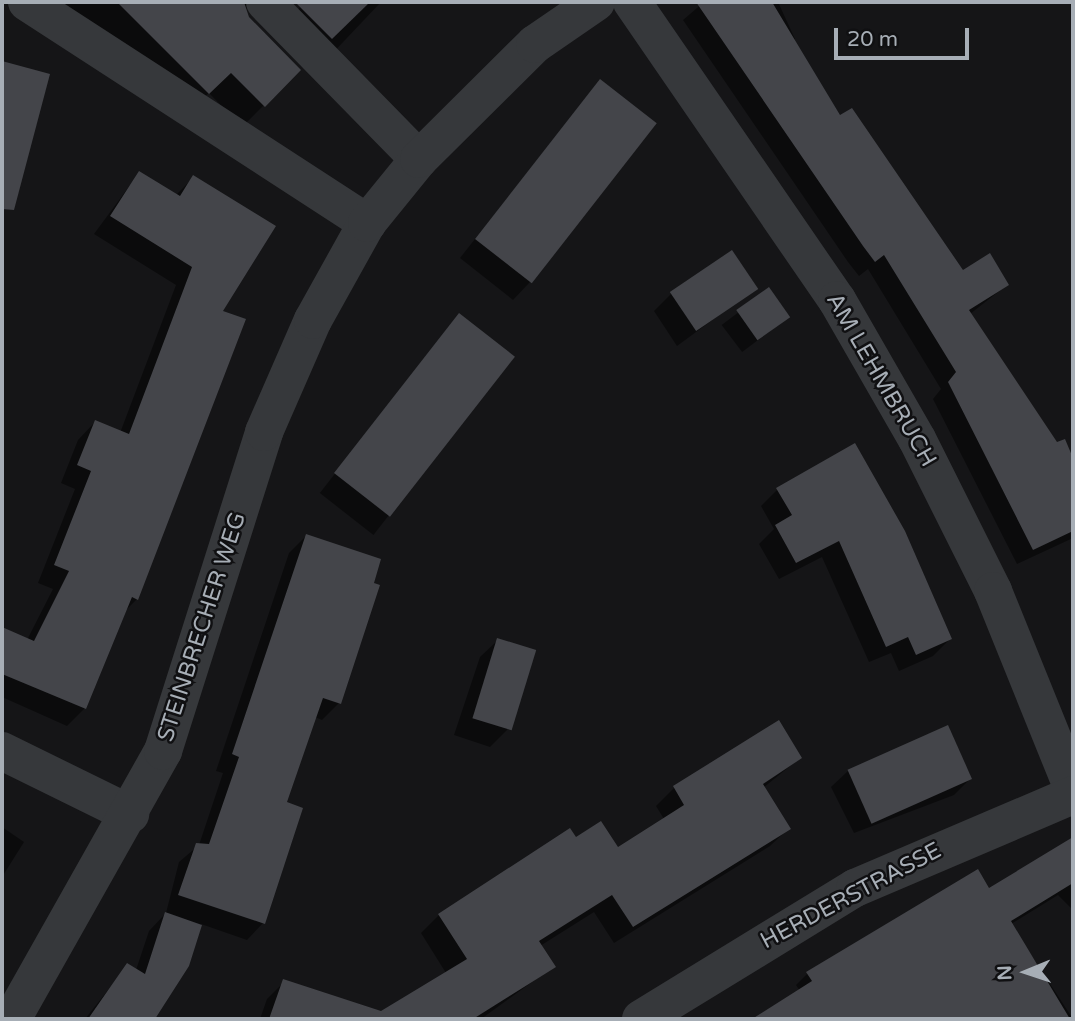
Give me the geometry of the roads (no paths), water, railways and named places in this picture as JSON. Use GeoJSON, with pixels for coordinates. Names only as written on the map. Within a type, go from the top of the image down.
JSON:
{"type":"FeatureCollection","features":[{"type":"Feature","properties":{"kind":"street"},"geometry":{"type":"LineString","coordinates":[[27,2],[367,223]]}},
{"type":"Feature","properties":{"kind":"street"},"geometry":{"type":"LineString","coordinates":[[265,2],[419,159]]}},
{"type":"Feature","properties":{"kind":"street","name":"STEINBRECHER WEG"},"geometry":{"type":"LineString","coordinates":[[12,1019],[130,814],[163,751],[264,432],[313,320],[367,223],[419,159],[535,44],[596,2]]}},
{"type":"Feature","properties":{"kind":"street","name":"AM LEHMBRUCH"},"geometry":{"type":"LineString","coordinates":[[632,2],[837,300],[917,439],[993,591],[1073,789]]}},
{"type":"Feature","properties":{"kind":"street"},"geometry":{"type":"LineString","coordinates":[[2,751],[130,814]]}},
{"type":"Feature","properties":{"kind":"street","name":"HERDERSTRASSE"},"geometry":{"type":"LineString","coordinates":[[641,1019],[855,888],[1073,795]]}}]}
